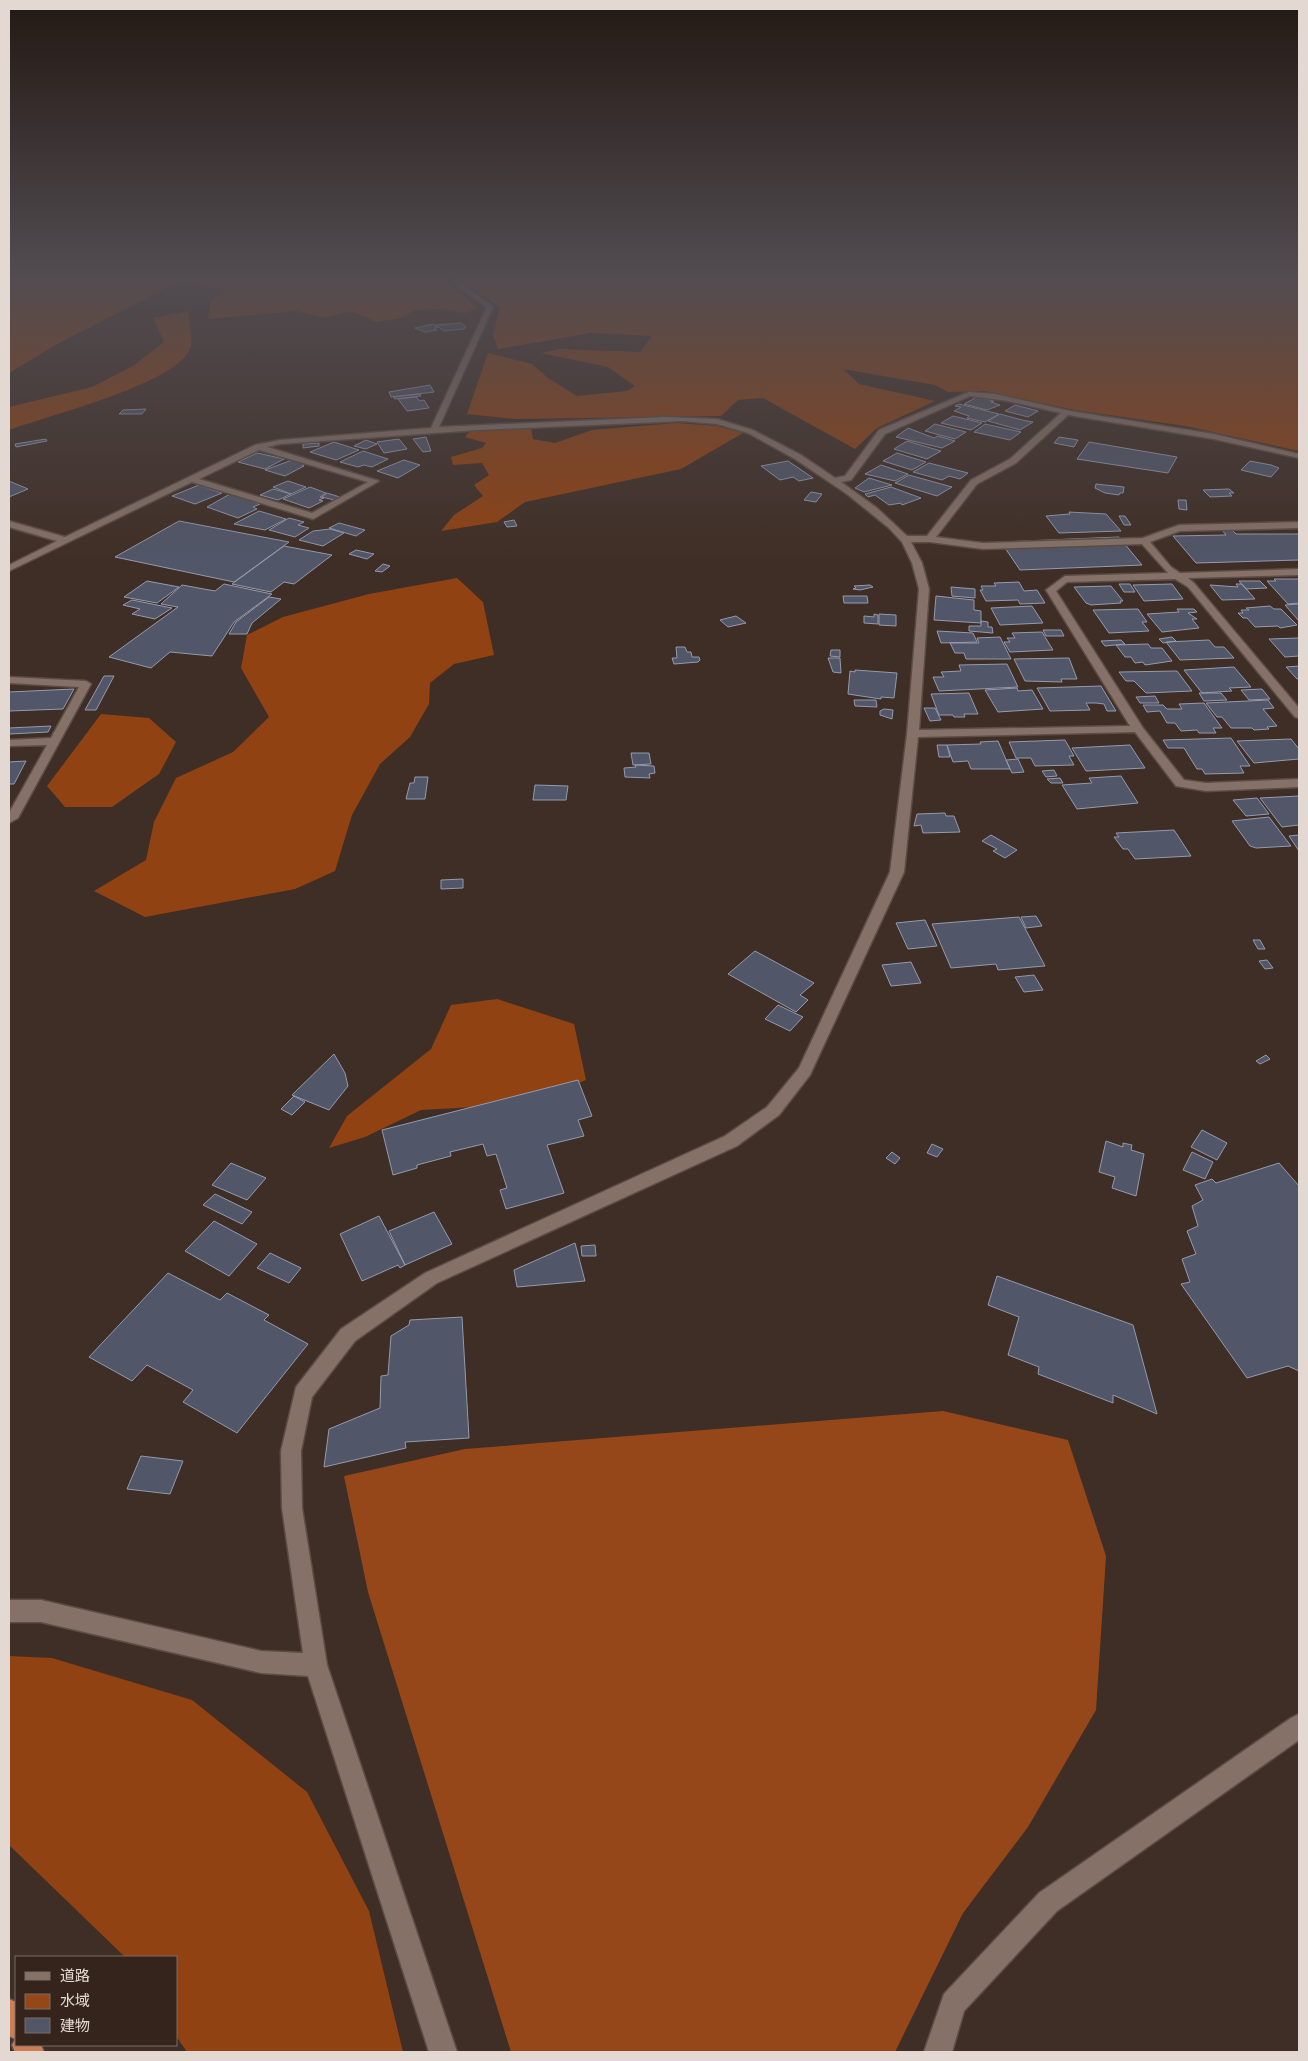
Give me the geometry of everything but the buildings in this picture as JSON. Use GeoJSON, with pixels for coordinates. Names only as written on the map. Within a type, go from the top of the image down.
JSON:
{"type":"FeatureCollection","features":[{"type":"Feature","properties":{"kind":"highway"},"geometry":{"type":"LineString","coordinates":[[9,2012],[15,2024]]}},
{"type":"Feature","properties":{"kind":"street"},"geometry":{"type":"LineString","coordinates":[[434,429],[461,370]]}},
{"type":"Feature","properties":{"kind":"street"},"geometry":{"type":"LineString","coordinates":[[834,481],[848,478],[882,432],[969,394],[984,395],[1067,412],[1217,438],[1299,456]]}},
{"type":"Feature","properties":{"kind":"street"},"geometry":{"type":"LineString","coordinates":[[930,538],[974,482],[1013,461],[1067,412]]}},
{"type":"Feature","properties":{"kind":"street"},"geometry":{"type":"LineString","coordinates":[[9,568],[258,447],[280,442],[434,429],[531,424],[702,420],[733,424],[750,430],[834,481],[861,501],[905,539],[913,554],[924,589],[913,734],[896,872],[804,1071],[773,1111],[731,1141],[431,1278],[348,1335],[303,1393],[290,1451],[292,1508],[316,1665],[442,2052]]}},
{"type":"Feature","properties":{"kind":"street"},"geometry":{"type":"LineString","coordinates":[[190,480],[313,516],[375,481],[258,447]]}},
{"type":"Feature","properties":{"kind":"street"},"geometry":{"type":"LineString","coordinates":[[9,524],[64,540]]}},
{"type":"Feature","properties":{"kind":"street"},"geometry":{"type":"LineString","coordinates":[[905,539],[930,538],[983,546],[1144,541],[1179,528],[1299,524]]}},
{"type":"Feature","properties":{"kind":"street"},"geometry":{"type":"LineString","coordinates":[[1144,541],[1168,569],[1191,585],[1299,715]]}},
{"type":"Feature","properties":{"kind":"street"},"geometry":{"type":"LineString","coordinates":[[1299,572],[1065,579],[1051,590],[1138,729],[1180,783],[1206,787],[1299,783]]}},
{"type":"Feature","properties":{"kind":"street"},"geometry":{"type":"LineString","coordinates":[[9,680],[86,684],[12,818],[9,818]]}},
{"type":"Feature","properties":{"kind":"street"},"geometry":{"type":"LineString","coordinates":[[913,734],[1138,729]]}},
{"type":"Feature","properties":{"kind":"street"},"geometry":{"type":"LineString","coordinates":[[9,743],[54,741]]}},
{"type":"Feature","properties":{"kind":"street"},"geometry":{"type":"LineString","coordinates":[[9,1612],[41,1612],[261,1662],[316,1665]]}},
{"type":"Feature","properties":{"kind":"street"},"geometry":{"type":"LineString","coordinates":[[938,2052],[953,2002],[1048,1902],[1299,1726]]}},
{"type":"Feature","properties":{"kind":"shaded area"},"geometry":{"type":"Polygon","coordinates":[[[125,370],[167,370],[136,386],[108,397],[9,430],[9,407],[92,387],[125,370]]]}},
{"type":"Feature","properties":{"kind":"shaded area"},"geometry":{"type":"Polygon","coordinates":[[[482,370],[539,370],[577,396],[627,391],[635,386],[613,370],[844,370],[859,384],[935,401],[877,428],[855,449],[763,398],[738,400],[721,416],[516,419],[467,414],[482,370]]]}},
{"type":"Feature","properties":{"kind":"shaded area"},"geometry":{"type":"Polygon","coordinates":[[[850,370],[1299,370],[1299,451],[1185,426],[1075,410],[985,391],[948,392],[935,385],[850,370]]]}},
{"type":"Feature","properties":{"kind":"shaded area"},"geometry":{"type":"Polygon","coordinates":[[[676,423],[717,426],[743,433],[681,469],[525,502],[497,522],[441,531],[454,515],[483,496],[474,485],[489,475],[482,463],[453,465],[451,457],[482,448],[486,443],[465,437],[470,431],[531,428],[533,439],[555,443],[592,430],[676,423]]]}},
{"type":"Feature","properties":{"kind":"shaded area"},"geometry":{"type":"Polygon","coordinates":[[[457,578],[483,602],[494,655],[454,664],[430,683],[429,704],[410,737],[380,764],[352,815],[335,871],[295,889],[145,917],[94,891],[146,860],[154,822],[176,778],[233,752],[269,717],[241,668],[247,635],[283,617],[369,594],[457,578]]]}},
{"type":"Feature","properties":{"kind":"shaded area"},"geometry":{"type":"Polygon","coordinates":[[[101,714],[149,718],[176,742],[159,774],[112,807],[65,807],[47,786],[101,714]]]}},
{"type":"Feature","properties":{"kind":"shaded area"},"geometry":{"type":"Polygon","coordinates":[[[497,999],[574,1024],[586,1080],[526,1104],[421,1110],[365,1137],[329,1148],[347,1116],[431,1049],[451,1005],[497,999]]]}},
{"type":"Feature","properties":{"kind":"shaded area"},"geometry":{"type":"Polygon","coordinates":[[[9,1656],[52,1658],[192,1700],[307,1792],[369,1911],[403,2052],[187,2052],[178,2039],[178,1956],[124,1956],[9,1845],[9,1656]]]}},
{"type":"Feature","properties":{"kind":"water"},"geometry":{"type":"Polygon","coordinates":[[[943,1411],[1068,1440],[1106,1556],[1096,1710],[1028,1827],[963,1913],[895,2052],[511,2052],[368,1592],[344,1476],[465,1449],[943,1411]]]}}]}
